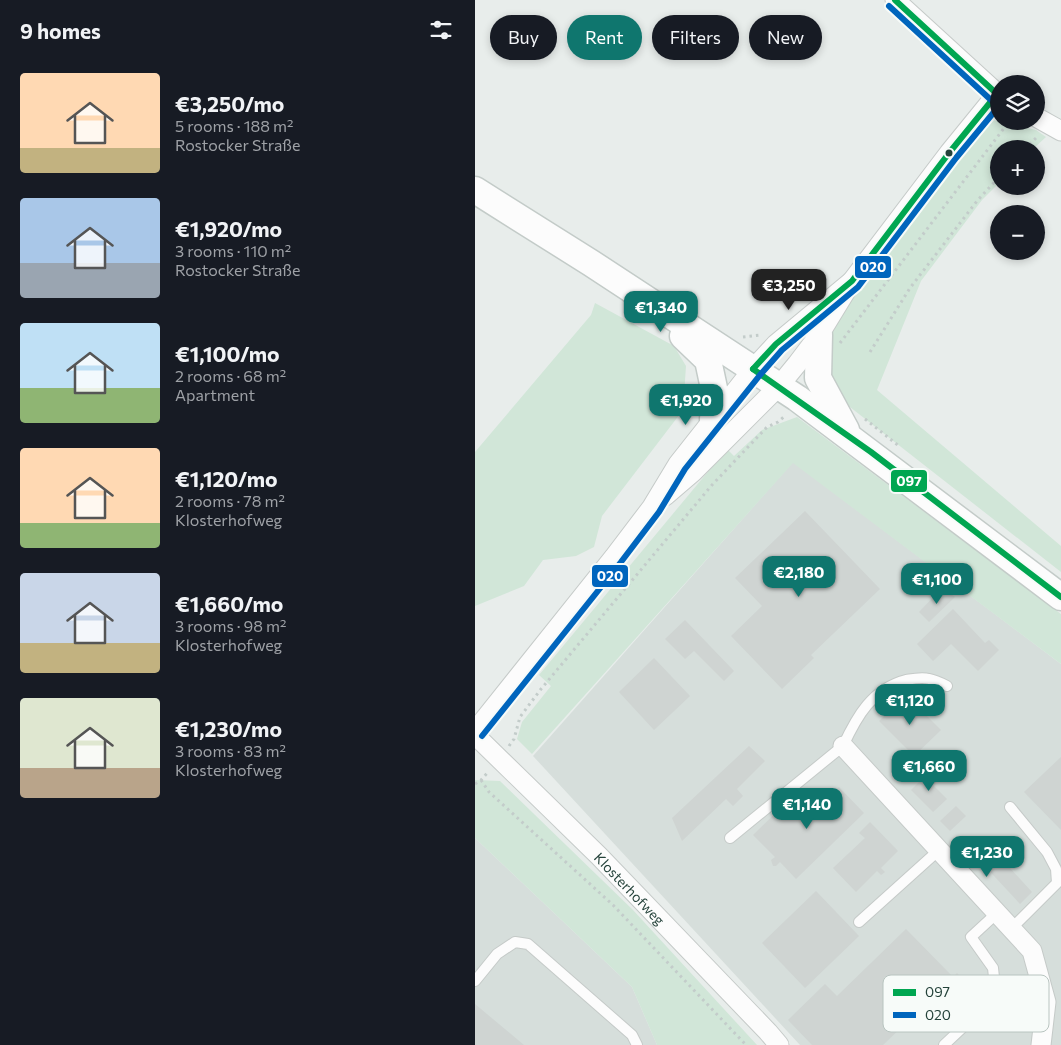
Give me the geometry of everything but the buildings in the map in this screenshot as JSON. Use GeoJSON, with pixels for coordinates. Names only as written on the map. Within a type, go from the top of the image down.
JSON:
{"type":"FeatureCollection","features":[{"type":"Feature","properties":{"kind":"main road"},"geometry":{"type":"LineString","coordinates":[[475,190],[591,263],[788,392],[1061,598]]}},
{"type":"Feature","properties":{"kind":"main road"},"geometry":{"type":"LineString","coordinates":[[591,263],[682,335],[708,360],[715,393],[713,419]]}},
{"type":"Feature","properties":{"kind":"main road"},"geometry":{"type":"LineString","coordinates":[[828,342],[818,378],[850,437]]}},
{"type":"Feature","properties":{"kind":"street"},"geometry":{"type":"LineString","coordinates":[[895,0],[990,87]]}},
{"type":"Feature","properties":{"kind":"street"},"geometry":{"type":"LineString","coordinates":[[475,731],[653,507],[678,464],[753,369],[776,344],[851,281],[990,104]]}},
{"type":"Feature","properties":{"kind":"street"},"geometry":{"type":"LineString","coordinates":[[1045,122],[1061,131]]}},
{"type":"Feature","properties":{"kind":"street"},"geometry":{"type":"LineString","coordinates":[[653,507],[788,392],[828,342],[851,281]]}},
{"type":"Feature","properties":{"kind":"street","name":"Klosterhofweg"},"geometry":{"type":"LineString","coordinates":[[475,735],[599,856],[779,1045]]}},
{"type":"Feature","properties":{"kind":"street"},"geometry":{"type":"LineString","coordinates":[[843,746],[1032,951],[1039,975]]}},
{"type":"Feature","properties":{"kind":"street"},"geometry":{"type":"LineString","coordinates":[[1041,1045],[1043,1032]]}},
{"type":"Feature","properties":{"kind":"lane"},"geometry":{"type":"LineString","coordinates":[[729,838],[843,746],[853,724],[866,705],[880,691],[895,683],[911,679],[927,678],[947,686]]}},
{"type":"Feature","properties":{"kind":"lane"},"geometry":{"type":"LineString","coordinates":[[1010,806],[1047,852],[1056,869],[1057,883],[1011,929]]}},
{"type":"Feature","properties":{"kind":"lane"},"geometry":{"type":"LineString","coordinates":[[859,922],[939,850]]}},
{"type":"Feature","properties":{"kind":"lane"},"geometry":{"type":"LineString","coordinates":[[994,975],[993,968],[971,937],[997,913]]}},
{"type":"Feature","properties":{"kind":"lane"},"geometry":{"type":"LineString","coordinates":[[475,981],[497,954],[515,942],[528,944],[632,1035],[637,1045]]}},
{"type":"Feature","properties":{"kind":"lane"},"geometry":{"type":"LineString","coordinates":[[944,1045],[958,1032]]}},
{"type":"Feature","properties":{"kind":"path"},"geometry":{"type":"LineString","coordinates":[[828,342],[1002,130]]}},
{"type":"Feature","properties":{"kind":"path"},"geometry":{"type":"LineString","coordinates":[[870,352],[910,288],[990,187]]}},
{"type":"Feature","properties":{"kind":"path"},"geometry":{"type":"LineString","coordinates":[[475,784],[500,759],[514,739],[520,717],[541,689],[712,485],[767,427],[778,422],[786,415],[788,392]]}},
{"type":"Feature","properties":{"kind":"path"},"geometry":{"type":"LineString","coordinates":[[481,780],[489,792],[613,905],[746,1045]]}},
{"type":"Feature","properties":{"kind":"shaded area"},"geometry":{"type":"Polygon","coordinates":[[[793,462],[1061,664],[1061,1045],[800,1045],[533,756],[793,462]]]}},
{"type":"Feature","properties":{"kind":"shaded area"},"geometry":{"type":"Polygon","coordinates":[[[475,838],[632,987],[657,1045],[475,1045],[475,838]]]}},
{"type":"Feature","properties":{"kind":"green space"},"geometry":{"type":"Polygon","coordinates":[[[989,119],[990,130],[1036,130],[1046,137],[1043,140],[990,140],[990,192],[921,281],[877,390],[1061,546],[1061,572],[832,393],[826,334],[989,119]]]}},
{"type":"Feature","properties":{"kind":"green space"},"geometry":{"type":"Polygon","coordinates":[[[595,303],[674,346],[686,366],[683,410],[602,516],[594,547],[576,556],[543,560],[524,586],[475,606],[475,452],[591,315],[595,303]]]}},
{"type":"Feature","properties":{"kind":"green space"},"geometry":{"type":"Polygon","coordinates":[[[797,417],[1061,614],[1061,664],[793,463],[532,754],[517,739],[522,722],[551,686],[539,675],[728,450],[734,456],[762,430],[797,417]]]}},
{"type":"Feature","properties":{"kind":"green space"},"geometry":{"type":"Polygon","coordinates":[[[475,780],[500,781],[633,910],[757,1045],[657,1045],[632,987],[475,838],[475,780]]]}},
{"type":"Feature","properties":{"kind":"transit line","name":"097"},"geometry":{"type":"LineString","coordinates":[[895,0],[990,88]]}},
{"type":"Feature","properties":{"kind":"transit line","name":"020"},"geometry":{"type":"LineString","coordinates":[[889,6],[990,99]]}},
{"type":"Feature","properties":{"kind":"transit line","name":"097"},"geometry":{"type":"LineString","coordinates":[[753,369],[776,344],[852,281],[949,153],[990,103]]}},
{"type":"Feature","properties":{"kind":"transit line","name":"020"},"geometry":{"type":"LineString","coordinates":[[482,736],[621,562],[659,512],[685,469],[760,375],[782,350],[858,287],[956,158],[990,117]]}},
{"type":"Feature","properties":{"kind":"transit line","name":"097"},"geometry":{"type":"LineString","coordinates":[[753,369],[871,452],[1061,597]]}}]}
